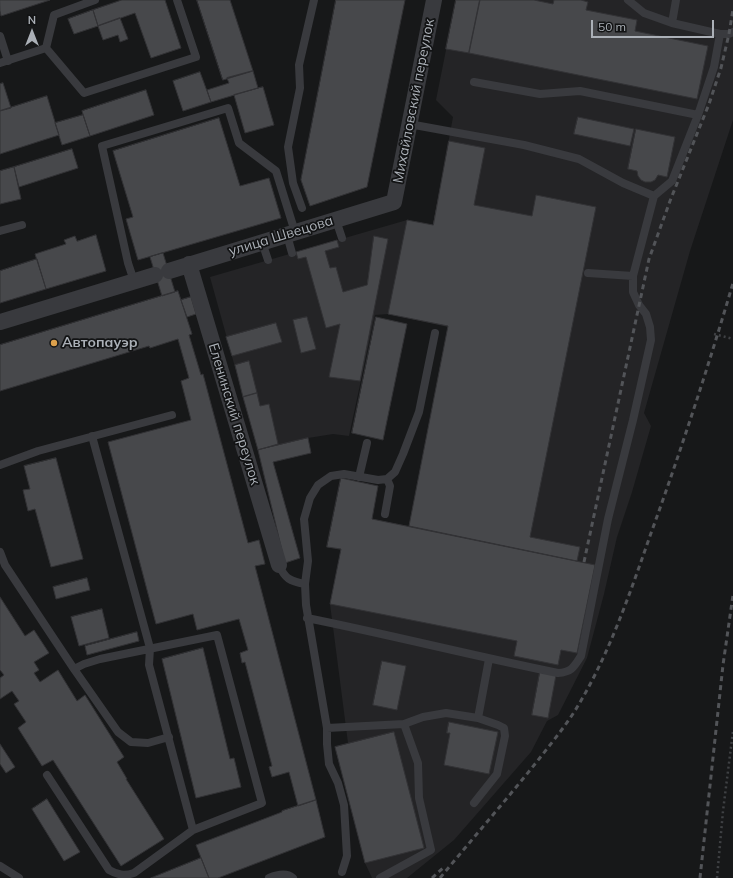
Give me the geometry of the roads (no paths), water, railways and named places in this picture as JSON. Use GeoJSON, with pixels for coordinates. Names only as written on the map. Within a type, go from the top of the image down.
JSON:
{"type":"FeatureCollection","features":[{"type":"Feature","properties":{"kind":"street","name":"Михайловский переулок"},"geometry":{"type":"LineString","coordinates":[[394,202],[434,0]]}},
{"type":"Feature","properties":{"kind":"street","name":"улица Швецова"},"geometry":{"type":"LineString","coordinates":[[0,322],[394,202]]}},
{"type":"Feature","properties":{"kind":"street","name":"Еленинский переулок"},"geometry":{"type":"LineString","coordinates":[[189,264],[279,565]]}},
{"type":"Feature","properties":{"kind":"lane"},"geometry":{"type":"LineString","coordinates":[[46,48],[54,15],[95,0]]}},
{"type":"Feature","properties":{"kind":"lane"},"geometry":{"type":"LineString","coordinates":[[46,48],[84,93],[196,57],[177,0]]}},
{"type":"Feature","properties":{"kind":"lane"},"geometry":{"type":"LineString","coordinates":[[302,208],[293,183],[288,147],[300,88],[299,65],[314,0]]}},
{"type":"Feature","properties":{"kind":"lane"},"geometry":{"type":"LineString","coordinates":[[628,0],[644,13],[672,23],[720,34],[729,34],[733,32]]}},
{"type":"Feature","properties":{"kind":"lane"},"geometry":{"type":"LineString","coordinates":[[672,23],[676,0]]}},
{"type":"Feature","properties":{"kind":"lane"},"geometry":{"type":"LineString","coordinates":[[307,618],[558,673],[568,672],[574,666],[581,656],[608,520],[651,340],[650,328],[646,314],[639,305],[633,292],[632,276],[654,196],[672,181],[698,116],[714,67],[720,34]]}},
{"type":"Feature","properties":{"kind":"lane"},"geometry":{"type":"LineString","coordinates":[[0,36],[4,62],[46,48]]}},
{"type":"Feature","properties":{"kind":"lane"},"geometry":{"type":"LineString","coordinates":[[474,82],[540,94],[580,91],[698,116]]}},
{"type":"Feature","properties":{"kind":"lane"},"geometry":{"type":"LineString","coordinates":[[134,281],[128,263],[102,146],[228,108],[239,143],[276,171],[291,233],[292,253]]}},
{"type":"Feature","properties":{"kind":"lane"},"geometry":{"type":"LineString","coordinates":[[410,124],[524,144],[579,159],[623,183],[654,196]]}},
{"type":"Feature","properties":{"kind":"lane"},"geometry":{"type":"LineString","coordinates":[[336,220],[342,238]]}},
{"type":"Feature","properties":{"kind":"lane"},"geometry":{"type":"LineString","coordinates":[[0,231],[22,225]]}},
{"type":"Feature","properties":{"kind":"lane"},"geometry":{"type":"LineString","coordinates":[[262,242],[268,260]]}},
{"type":"Feature","properties":{"kind":"lane"},"geometry":{"type":"LineString","coordinates":[[588,273],[632,276]]}},
{"type":"Feature","properties":{"kind":"lane"},"geometry":{"type":"LineString","coordinates":[[342,872],[347,856],[344,805],[338,783],[329,764],[327,728],[307,618],[305,584],[308,561],[304,519],[310,498],[318,485],[331,476],[344,474],[378,480],[388,479],[395,472],[419,412],[435,333]]}},
{"type":"Feature","properties":{"kind":"lane"},"geometry":{"type":"LineString","coordinates":[[0,465],[38,451],[172,415]]}},
{"type":"Feature","properties":{"kind":"lane"},"geometry":{"type":"LineString","coordinates":[[92,436],[150,648],[149,665],[193,830]]}},
{"type":"Feature","properties":{"kind":"lane"},"geometry":{"type":"LineString","coordinates":[[359,477],[367,443]]}},
{"type":"Feature","properties":{"kind":"lane"},"geometry":{"type":"LineString","coordinates":[[385,514],[390,486],[388,479]]}},
{"type":"Feature","properties":{"kind":"lane"},"geometry":{"type":"LineString","coordinates":[[0,552],[5,565],[118,732],[131,742],[148,743],[169,738]]}},
{"type":"Feature","properties":{"kind":"lane"},"geometry":{"type":"LineString","coordinates":[[279,565],[283,574],[288,578],[305,584]]}},
{"type":"Feature","properties":{"kind":"lane"},"geometry":{"type":"LineString","coordinates":[[47,775],[109,870],[116,874],[125,876],[134,873],[193,830],[262,803],[217,635],[100,659],[74,669]]}},
{"type":"Feature","properties":{"kind":"lane"},"geometry":{"type":"LineString","coordinates":[[478,718],[489,659]]}},
{"type":"Feature","properties":{"kind":"lane"},"geometry":{"type":"LineString","coordinates":[[327,728],[404,724],[423,717],[446,713],[478,718],[504,728],[505,736],[497,774],[474,803]]}},
{"type":"Feature","properties":{"kind":"lane"},"geometry":{"type":"LineString","coordinates":[[380,878],[431,850],[419,798],[418,763],[404,724]]}},
{"type":"Feature","properties":{"kind":"lane"},"geometry":{"type":"LineString","coordinates":[[0,866],[19,878]]}},
{"type":"Feature","properties":{"kind":"lane"},"geometry":{"type":"LineString","coordinates":[[269,878],[281,874],[292,878]]}},
{"type":"Feature","properties":{"kind":"railway"},"geometry":{"type":"LineString","coordinates":[[584,562],[649,259],[670,201],[709,104],[721,68],[733,9]]}},
{"type":"Feature","properties":{"kind":"railway"},"geometry":{"type":"LineString","coordinates":[[440,878],[560,732],[579,704],[600,664],[627,600],[672,473],[704,379],[733,283]]}},
{"type":"Feature","properties":{"kind":"railway"},"geometry":{"type":"LineString","coordinates":[[700,878],[723,665],[733,595]]}},
{"type":"Feature","properties":{"kind":"railway"},"geometry":{"type":"LineString","coordinates":[[432,878],[443,868]]}},
{"type":"Feature","properties":{"kind":"place","name":"Автопауэр"},"geometry":{"type":"Point","coordinates":[54,343]}}]}
